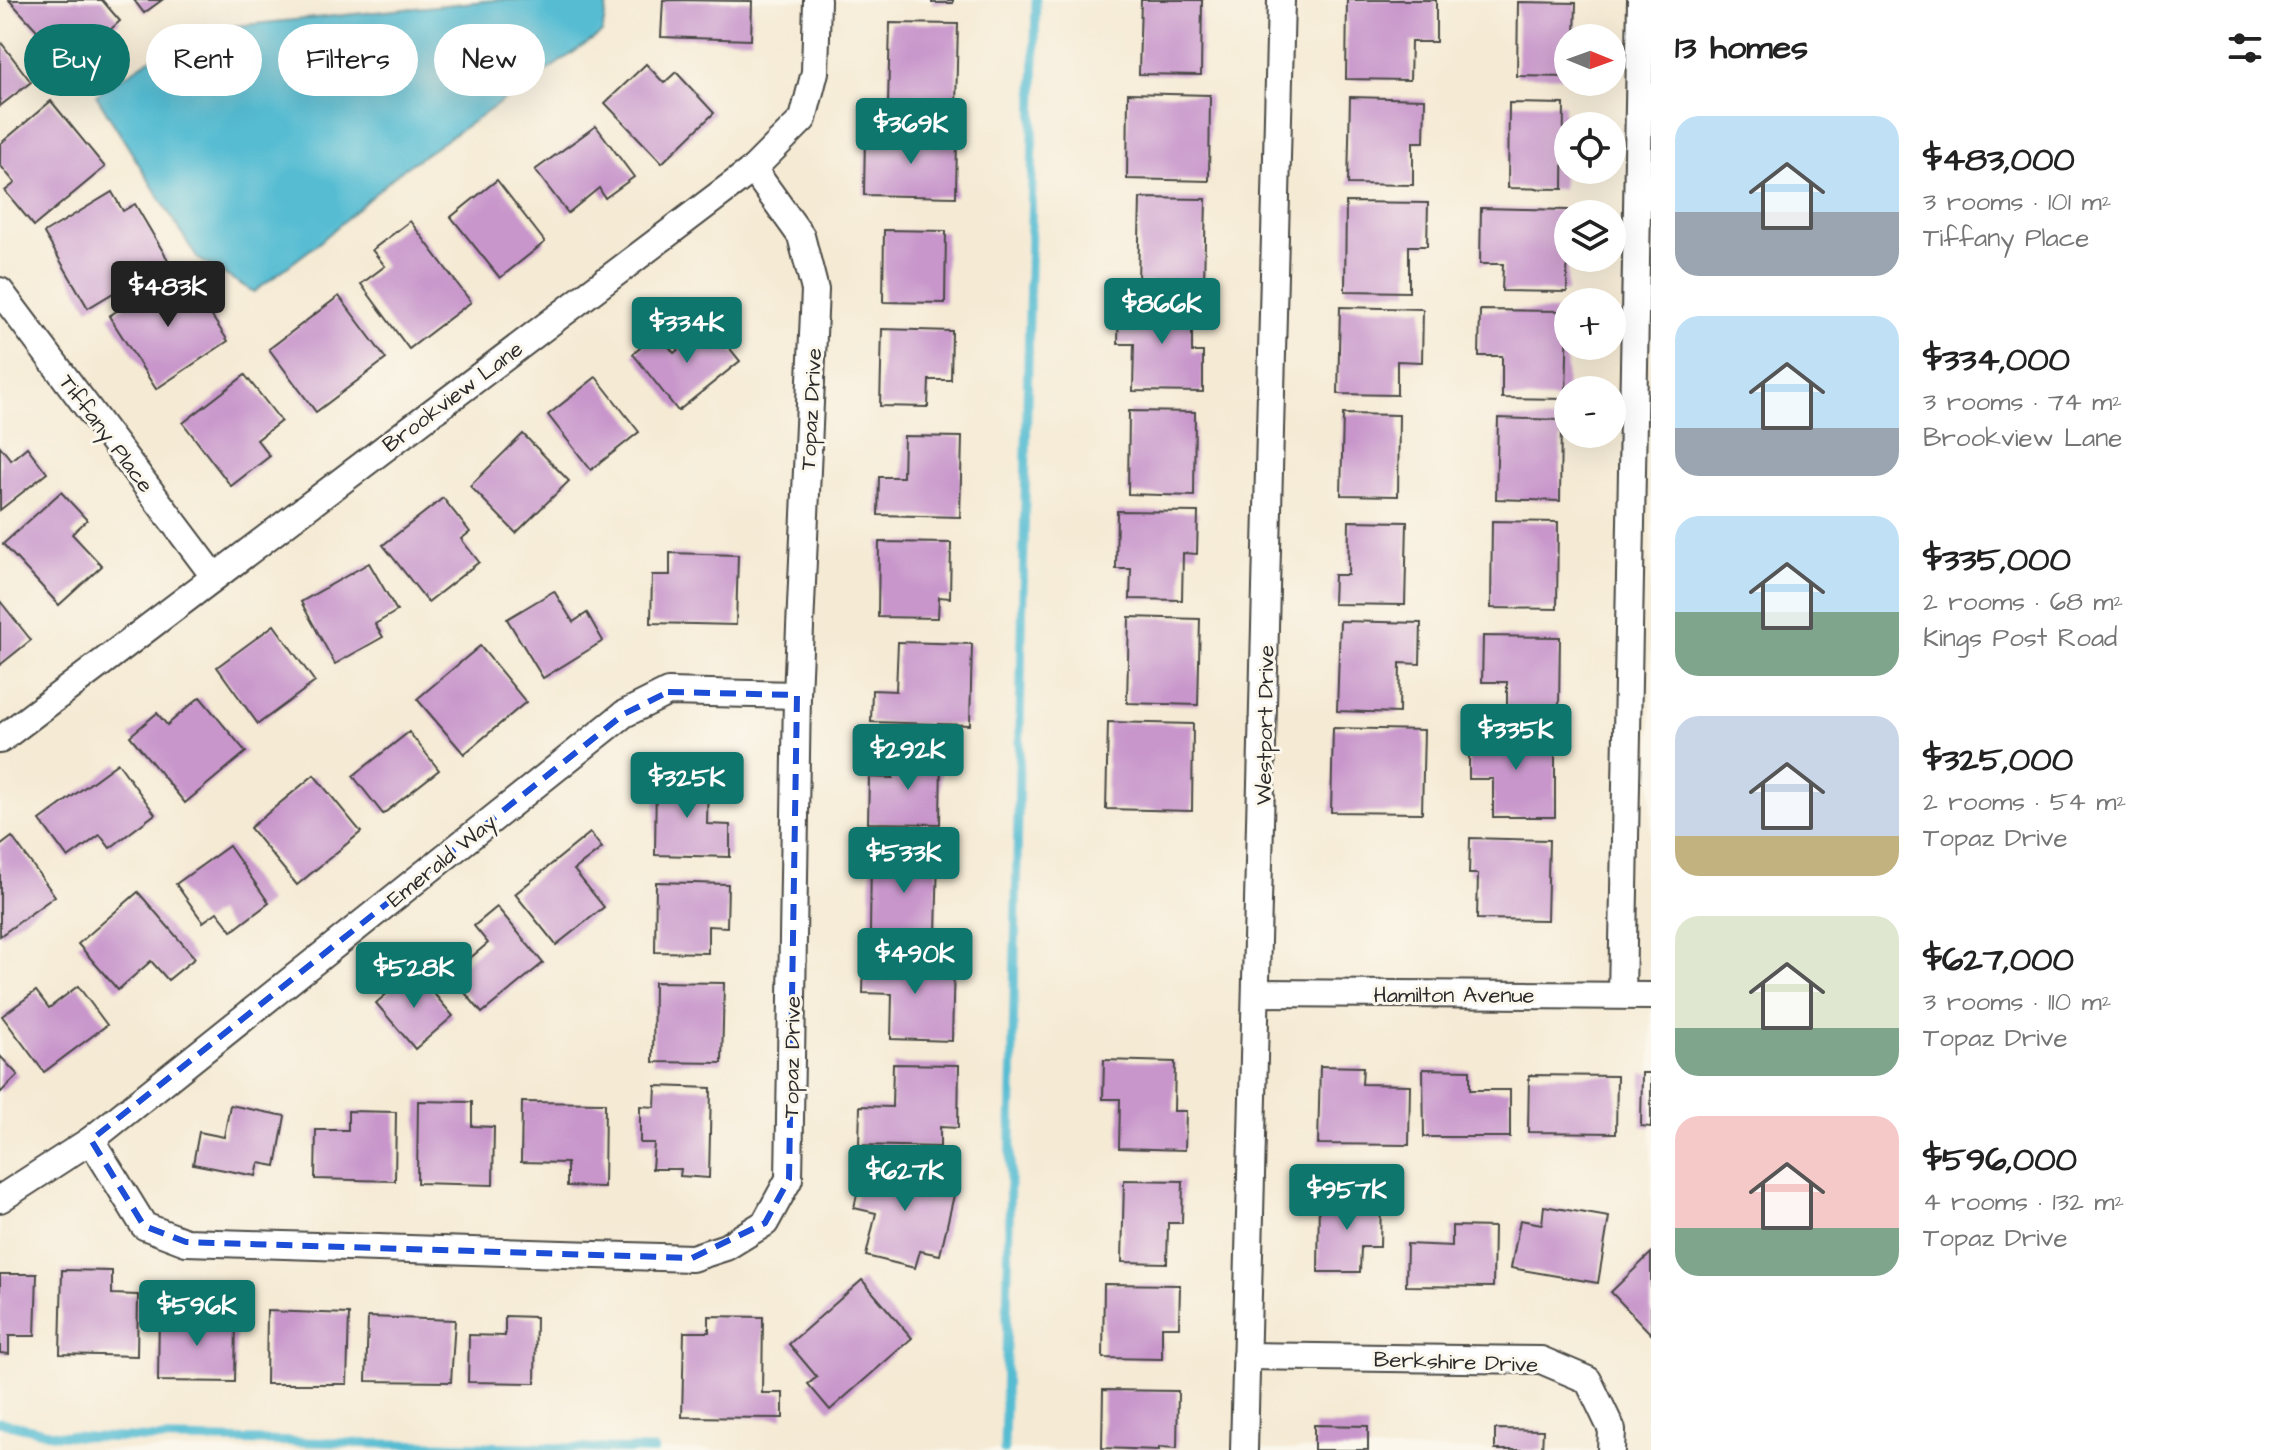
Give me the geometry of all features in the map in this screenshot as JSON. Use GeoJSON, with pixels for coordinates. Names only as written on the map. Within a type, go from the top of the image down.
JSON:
{"type":"FeatureCollection","features":[{"type":"Feature","properties":{"kind":"street","name":"Brookview Lane"},"geometry":{"type":"LineString","coordinates":[[0,740],[753,169],[803,119],[815,72],[817,0]]}},
{"type":"Feature","properties":{"kind":"street","name":"Westport Drive"},"geometry":{"type":"LineString","coordinates":[[1244,1450],[1281,0]]}},
{"type":"Feature","properties":{"kind":"street"},"geometry":{"type":"LineString","coordinates":[[1622,995],[1641,0]]}},
{"type":"Feature","properties":{"kind":"street","name":"Topaz Drive"},"geometry":{"type":"LineString","coordinates":[[91,1140],[144,1226],[186,1242],[692,1258],[726,1247],[765,1223],[789,1179],[797,695],[815,290],[801,236],[753,169]]}},
{"type":"Feature","properties":{"kind":"street","name":"Tiffany Place"},"geometry":{"type":"LineString","coordinates":[[0,291],[214,576]]}},
{"type":"Feature","properties":{"kind":"street","name":"Emerald Way"},"geometry":{"type":"LineString","coordinates":[[0,1199],[91,1140],[624,714],[668,692],[797,695]]}},
{"type":"Feature","properties":{"kind":"street","name":"Hamilton Avenue"},"geometry":{"type":"LineString","coordinates":[[1257,993],[1651,996]]}},
{"type":"Feature","properties":{"kind":"street","name":"Berkshire Drive"},"geometry":{"type":"LineString","coordinates":[[1246,1356],[1541,1360],[1588,1380],[1612,1430],[1611,1450]]}},
{"type":"Feature","properties":{"kind":"highlighted area"},"geometry":{"type":"Polygon","coordinates":[[[668,692],[797,695],[789,1179],[765,1223],[692,1258],[186,1242],[144,1226],[91,1140],[624,714],[668,692]]]}},
{"type":"Feature","properties":{"kind":"water"},"geometry":{"type":"Polygon","coordinates":[[[496,0],[608,0],[602,33],[545,72],[545,24],[434,24],[434,96],[510,96],[399,172],[320,242],[254,292],[197,258],[97,96],[130,96],[130,72],[146,62],[146,96],[262,96],[262,24],[254,24],[496,0]]]}},
{"type":"Feature","properties":{"kind":"building"},"geometry":{"type":"Polygon","coordinates":[[[9,0],[102,0],[120,21],[117,24],[31,24],[9,0]]]}},
{"type":"Feature","properties":{"kind":"building"},"geometry":{"type":"Polygon","coordinates":[[[134,0],[162,0],[144,13],[134,0]]]}},
{"type":"Feature","properties":{"kind":"building"},"geometry":{"type":"Polygon","coordinates":[[[663,0],[752,1],[751,40],[661,37],[663,0]]]}},
{"type":"Feature","properties":{"kind":"building"},"geometry":{"type":"Polygon","coordinates":[[[932,0],[953,0],[953,3],[932,3],[932,0]]]}},
{"type":"Feature","properties":{"kind":"building"},"geometry":{"type":"Polygon","coordinates":[[[1141,0],[1202,0],[1201,75],[1139,74],[1141,0]]]}},
{"type":"Feature","properties":{"kind":"building"},"geometry":{"type":"Polygon","coordinates":[[[1347,0],[1436,0],[1436,42],[1411,42],[1410,80],[1346,79],[1347,0]]]}},
{"type":"Feature","properties":{"kind":"building"},"geometry":{"type":"Polygon","coordinates":[[[1518,2],[1576,3],[1575,24],[1554,24],[1554,77],[1517,76],[1518,2]]]}},
{"type":"Feature","properties":{"kind":"building"},"geometry":{"type":"Polygon","coordinates":[[[890,23],[958,24],[956,106],[888,105],[890,23]]]}},
{"type":"Feature","properties":{"kind":"building"},"geometry":{"type":"Polygon","coordinates":[[[0,41],[24,73],[24,87],[0,106],[0,41]]]}},
{"type":"Feature","properties":{"kind":"building"},"geometry":{"type":"Polygon","coordinates":[[[646,64],[664,83],[676,72],[714,113],[662,163],[605,103],[646,64]]]}},
{"type":"Feature","properties":{"kind":"building"},"geometry":{"type":"Polygon","coordinates":[[[1128,93],[1210,95],[1209,181],[1127,179],[1128,93]]]}},
{"type":"Feature","properties":{"kind":"building"},"geometry":{"type":"Polygon","coordinates":[[[1350,97],[1425,99],[1424,142],[1413,142],[1413,185],[1348,184],[1350,97]]]}},
{"type":"Feature","properties":{"kind":"building"},"geometry":{"type":"Polygon","coordinates":[[[51,101],[105,167],[34,226],[5,191],[15,183],[0,165],[0,144],[51,101]]]}},
{"type":"Feature","properties":{"kind":"building"},"geometry":{"type":"Polygon","coordinates":[[[1509,103],[1564,104],[1564,112],[1554,112],[1554,184],[1563,184],[1563,189],[1508,188],[1509,103]]]}},
{"type":"Feature","properties":{"kind":"building"},"geometry":{"type":"Polygon","coordinates":[[[596,126],[634,177],[605,198],[599,188],[568,213],[535,170],[596,126]]]}},
{"type":"Feature","properties":{"kind":"building"},"geometry":{"type":"Polygon","coordinates":[[[865,135],[957,136],[956,197],[864,195],[865,135]]]}},
{"type":"Feature","properties":{"kind":"building"},"geometry":{"type":"Polygon","coordinates":[[[497,180],[545,242],[500,278],[451,217],[497,180]]]}},
{"type":"Feature","properties":{"kind":"building"},"geometry":{"type":"Polygon","coordinates":[[[112,192],[123,211],[135,204],[168,260],[88,308],[44,233],[112,192]]]}},
{"type":"Feature","properties":{"kind":"building"},"geometry":{"type":"Polygon","coordinates":[[[1140,198],[1206,199],[1204,283],[1138,282],[1140,198]]]}},
{"type":"Feature","properties":{"kind":"building"},"geometry":{"type":"Polygon","coordinates":[[[1346,202],[1428,203],[1427,246],[1409,246],[1409,292],[1345,291],[1346,202]]]}},
{"type":"Feature","properties":{"kind":"building"},"geometry":{"type":"Polygon","coordinates":[[[1481,208],[1554,210],[1554,272],[1567,272],[1567,288],[1554,288],[1554,292],[1502,291],[1503,264],[1480,264],[1481,208]]]}},
{"type":"Feature","properties":{"kind":"building"},"geometry":{"type":"Polygon","coordinates":[[[410,221],[471,302],[409,349],[361,284],[385,266],[372,250],[410,221]]]}},
{"type":"Feature","properties":{"kind":"building"},"geometry":{"type":"Polygon","coordinates":[[[884,230],[946,231],[945,303],[883,302],[884,230]]]}},
{"type":"Feature","properties":{"kind":"building"},"geometry":{"type":"Polygon","coordinates":[[[181,269],[228,341],[156,389],[109,316],[181,269]]]}},
{"type":"Feature","properties":{"kind":"building"},"geometry":{"type":"Polygon","coordinates":[[[339,296],[386,359],[316,412],[269,349],[339,296]]]}},
{"type":"Feature","properties":{"kind":"building"},"geometry":{"type":"Polygon","coordinates":[[[1119,302],[1192,302],[1192,352],[1203,352],[1203,392],[1133,391],[1134,344],[1118,344],[1119,302]]]}},
{"type":"Feature","properties":{"kind":"building"},"geometry":{"type":"Polygon","coordinates":[[[1340,307],[1423,309],[1422,362],[1397,361],[1397,395],[1338,394],[1340,307]]]}},
{"type":"Feature","properties":{"kind":"building"},"geometry":{"type":"Polygon","coordinates":[[[1480,310],[1554,311],[1554,360],[1567,360],[1567,376],[1554,376],[1554,399],[1502,398],[1502,356],[1479,356],[1480,310]]]}},
{"type":"Feature","properties":{"kind":"building"},"geometry":{"type":"Polygon","coordinates":[[[710,324],[740,361],[678,411],[633,354],[658,333],[674,353],[710,324]]]}},
{"type":"Feature","properties":{"kind":"building"},"geometry":{"type":"Polygon","coordinates":[[[882,329],[952,331],[951,380],[929,380],[928,407],[880,406],[882,329]]]}},
{"type":"Feature","properties":{"kind":"building"},"geometry":{"type":"Polygon","coordinates":[[[245,375],[281,421],[257,440],[270,456],[231,486],[183,423],[245,375]]]}},
{"type":"Feature","properties":{"kind":"building"},"geometry":{"type":"Polygon","coordinates":[[[596,377],[639,432],[591,470],[548,415],[596,377]]]}},
{"type":"Feature","properties":{"kind":"building"},"geometry":{"type":"Polygon","coordinates":[[[1129,411],[1195,412],[1194,496],[1128,494],[1129,411]]]}},
{"type":"Feature","properties":{"kind":"building"},"geometry":{"type":"Polygon","coordinates":[[[1343,414],[1399,415],[1398,496],[1341,495],[1343,414]]]}},
{"type":"Feature","properties":{"kind":"building"},"geometry":{"type":"Polygon","coordinates":[[[1498,418],[1554,420],[1554,448],[1561,448],[1560,501],[1496,499],[1498,418]]]}},
{"type":"Feature","properties":{"kind":"building"},"geometry":{"type":"Polygon","coordinates":[[[523,434],[569,481],[516,533],[470,486],[523,434]]]}},
{"type":"Feature","properties":{"kind":"building"},"geometry":{"type":"Polygon","coordinates":[[[904,436],[962,437],[960,517],[878,515],[879,477],[903,477],[904,436]]]}},
{"type":"Feature","properties":{"kind":"building"},"geometry":{"type":"Polygon","coordinates":[[[0,446],[11,460],[27,447],[47,473],[0,510],[0,446]]]}},
{"type":"Feature","properties":{"kind":"building"},"geometry":{"type":"Polygon","coordinates":[[[61,492],[87,520],[72,534],[102,566],[59,605],[3,544],[61,492]]]}},
{"type":"Feature","properties":{"kind":"building"},"geometry":{"type":"Polygon","coordinates":[[[443,498],[470,532],[461,539],[479,562],[428,602],[383,545],[443,498]]]}},
{"type":"Feature","properties":{"kind":"building"},"geometry":{"type":"Polygon","coordinates":[[[1117,511],[1198,512],[1197,554],[1183,553],[1182,600],[1130,599],[1131,569],[1116,569],[1117,511]]]}},
{"type":"Feature","properties":{"kind":"building"},"geometry":{"type":"Polygon","coordinates":[[[1349,521],[1407,522],[1405,605],[1333,604],[1334,575],[1348,575],[1349,521]]]}},
{"type":"Feature","properties":{"kind":"building"},"geometry":{"type":"Polygon","coordinates":[[[1492,521],[1558,522],[1557,609],[1491,608],[1492,521]]]}},
{"type":"Feature","properties":{"kind":"building"},"geometry":{"type":"Polygon","coordinates":[[[879,542],[951,543],[950,598],[939,597],[938,618],[878,617],[879,542]]]}},
{"type":"Feature","properties":{"kind":"building"},"geometry":{"type":"Polygon","coordinates":[[[670,553],[738,555],[736,625],[651,623],[652,575],[670,575],[670,553]]]}},
{"type":"Feature","properties":{"kind":"building"},"geometry":{"type":"Polygon","coordinates":[[[369,563],[397,611],[375,624],[383,637],[335,664],[301,602],[369,563]]]}},
{"type":"Feature","properties":{"kind":"building"},"geometry":{"type":"Polygon","coordinates":[[[554,591],[573,622],[587,613],[603,641],[543,678],[507,619],[554,591]]]}},
{"type":"Feature","properties":{"kind":"building"},"geometry":{"type":"Polygon","coordinates":[[[0,601],[31,640],[0,665],[0,601]]]}},
{"type":"Feature","properties":{"kind":"building"},"geometry":{"type":"Polygon","coordinates":[[[1129,617],[1200,619],[1198,705],[1127,703],[1129,617]]]}},
{"type":"Feature","properties":{"kind":"building"},"geometry":{"type":"Polygon","coordinates":[[[1340,621],[1421,623],[1420,664],[1400,663],[1399,713],[1337,711],[1340,621]]]}},
{"type":"Feature","properties":{"kind":"building"},"geometry":{"type":"Polygon","coordinates":[[[274,625],[315,682],[258,724],[217,667],[274,625]]]}},
{"type":"Feature","properties":{"kind":"building"},"geometry":{"type":"Polygon","coordinates":[[[1483,636],[1560,637],[1559,708],[1507,707],[1507,682],[1482,682],[1483,636]]]}},
{"type":"Feature","properties":{"kind":"building"},"geometry":{"type":"Polygon","coordinates":[[[898,642],[972,644],[970,725],[871,722],[872,690],[896,691],[898,642]]]}},
{"type":"Feature","properties":{"kind":"building"},"geometry":{"type":"Polygon","coordinates":[[[480,646],[526,702],[464,754],[417,699],[480,646]]]}},
{"type":"Feature","properties":{"kind":"building"},"geometry":{"type":"Polygon","coordinates":[[[200,697],[246,752],[185,803],[130,736],[157,713],[167,725],[200,697]]]}},
{"type":"Feature","properties":{"kind":"building"},"geometry":{"type":"Polygon","coordinates":[[[1108,722],[1193,724],[1192,811],[1106,809],[1108,722]]]}},
{"type":"Feature","properties":{"kind":"building"},"geometry":{"type":"Polygon","coordinates":[[[1333,728],[1424,730],[1422,813],[1331,812],[1333,728]]]}},
{"type":"Feature","properties":{"kind":"building"},"geometry":{"type":"Polygon","coordinates":[[[409,732],[439,770],[383,814],[353,776],[409,732]]]}},
{"type":"Feature","properties":{"kind":"building"},"geometry":{"type":"Polygon","coordinates":[[[1469,733],[1555,734],[1555,817],[1493,817],[1493,779],[1469,779],[1469,733]]]}},
{"type":"Feature","properties":{"kind":"building"},"geometry":{"type":"Polygon","coordinates":[[[894,755],[941,755],[940,824],[868,823],[869,777],[893,778],[894,755]]]}},
{"type":"Feature","properties":{"kind":"building"},"geometry":{"type":"Polygon","coordinates":[[[118,763],[155,814],[110,848],[100,835],[68,858],[40,820],[118,763]]]}},
{"type":"Feature","properties":{"kind":"building"},"geometry":{"type":"Polygon","coordinates":[[[314,775],[361,832],[297,885],[250,828],[314,775]]]}},
{"type":"Feature","properties":{"kind":"building"},"geometry":{"type":"Polygon","coordinates":[[[656,776],[708,777],[707,824],[730,825],[730,857],[655,855],[656,776]]]}},
{"type":"Feature","properties":{"kind":"building"},"geometry":{"type":"Polygon","coordinates":[[[590,833],[602,848],[574,870],[604,907],[556,945],[515,894],[590,833]]]}},
{"type":"Feature","properties":{"kind":"building"},"geometry":{"type":"Polygon","coordinates":[[[12,837],[55,896],[0,936],[0,846],[12,837]]]}},
{"type":"Feature","properties":{"kind":"building"},"geometry":{"type":"Polygon","coordinates":[[[1470,838],[1549,840],[1547,920],[1477,919],[1478,874],[1469,874],[1470,838]]]}},
{"type":"Feature","properties":{"kind":"building"},"geometry":{"type":"Polygon","coordinates":[[[229,846],[269,903],[232,931],[217,912],[203,922],[176,884],[229,846]]]}},
{"type":"Feature","properties":{"kind":"building"},"geometry":{"type":"Polygon","coordinates":[[[871,855],[938,856],[936,935],[870,934],[871,855]]]}},
{"type":"Feature","properties":{"kind":"building"},"geometry":{"type":"Polygon","coordinates":[[[656,882],[728,884],[727,927],[708,926],[708,953],[655,952],[656,882]]]}},
{"type":"Feature","properties":{"kind":"building"},"geometry":{"type":"Polygon","coordinates":[[[138,892],[195,958],[168,980],[151,961],[118,990],[78,944],[138,892]]]}},
{"type":"Feature","properties":{"kind":"building"},"geometry":{"type":"Polygon","coordinates":[[[497,907],[543,963],[482,1013],[450,975],[488,943],[474,926],[497,907]]]}},
{"type":"Feature","properties":{"kind":"building"},"geometry":{"type":"Polygon","coordinates":[[[864,959],[954,961],[952,1041],[891,1039],[892,994],[863,993],[864,959]]]}},
{"type":"Feature","properties":{"kind":"building"},"geometry":{"type":"Polygon","coordinates":[[[414,970],[453,1016],[415,1049],[376,1003],[414,970]]]}},
{"type":"Feature","properties":{"kind":"building"},"geometry":{"type":"Polygon","coordinates":[[[654,982],[724,983],[722,1063],[653,1062],[654,982]]]}},
{"type":"Feature","properties":{"kind":"building"},"geometry":{"type":"Polygon","coordinates":[[[78,986],[107,1025],[44,1072],[2,1016],[36,991],[49,1008],[78,986]]]}},
{"type":"Feature","properties":{"kind":"building"},"geometry":{"type":"Polygon","coordinates":[[[0,1056],[18,1075],[0,1093],[0,1056]]]}},
{"type":"Feature","properties":{"kind":"building"},"geometry":{"type":"Polygon","coordinates":[[[1104,1060],[1175,1062],[1174,1111],[1186,1111],[1185,1150],[1119,1148],[1120,1099],[1103,1099],[1104,1060]]]}},
{"type":"Feature","properties":{"kind":"building"},"geometry":{"type":"Polygon","coordinates":[[[893,1064],[959,1065],[958,1128],[940,1127],[940,1147],[859,1145],[860,1106],[892,1107],[893,1064]]]}},
{"type":"Feature","properties":{"kind":"building"},"geometry":{"type":"Polygon","coordinates":[[[1320,1066],[1363,1067],[1362,1084],[1410,1085],[1409,1145],[1318,1144],[1320,1066]]]}},
{"type":"Feature","properties":{"kind":"building"},"geometry":{"type":"Polygon","coordinates":[[[1423,1069],[1470,1070],[1470,1090],[1510,1090],[1510,1137],[1424,1137],[1423,1069]]]}},
{"type":"Feature","properties":{"kind":"building"},"geometry":{"type":"Polygon","coordinates":[[[1642,1073],[1651,1073],[1651,1127],[1641,1126],[1642,1073]]]}},
{"type":"Feature","properties":{"kind":"building"},"geometry":{"type":"Polygon","coordinates":[[[1529,1075],[1617,1076],[1616,1133],[1528,1132],[1529,1075]]]}},
{"type":"Feature","properties":{"kind":"building"},"geometry":{"type":"Polygon","coordinates":[[[656,1086],[711,1088],[709,1178],[680,1176],[681,1169],[652,1169],[654,1143],[640,1143],[640,1106],[655,1107],[656,1086]]]}},
{"type":"Feature","properties":{"kind":"building"},"geometry":{"type":"Polygon","coordinates":[[[418,1101],[472,1102],[472,1126],[494,1127],[493,1185],[417,1183],[418,1101]]]}},
{"type":"Feature","properties":{"kind":"building"},"geometry":{"type":"Polygon","coordinates":[[[522,1102],[605,1103],[604,1187],[567,1186],[567,1163],[521,1162],[522,1102]]]}},
{"type":"Feature","properties":{"kind":"building"},"geometry":{"type":"Polygon","coordinates":[[[230,1105],[285,1116],[276,1166],[259,1163],[256,1176],[193,1164],[199,1132],[224,1137],[230,1105]]]}},
{"type":"Feature","properties":{"kind":"building"},"geometry":{"type":"Polygon","coordinates":[[[348,1111],[396,1112],[395,1181],[315,1179],[316,1130],[348,1130],[348,1111]]]}},
{"type":"Feature","properties":{"kind":"building"},"geometry":{"type":"Polygon","coordinates":[[[890,1158],[937,1170],[933,1186],[955,1191],[940,1255],[920,1251],[915,1268],[866,1256],[876,1213],[854,1208],[861,1176],[884,1182],[890,1158]]]}},
{"type":"Feature","properties":{"kind":"building"},"geometry":{"type":"Polygon","coordinates":[[[1124,1180],[1183,1181],[1182,1223],[1168,1223],[1167,1263],[1122,1262],[1124,1180]]]}},
{"type":"Feature","properties":{"kind":"building"},"geometry":{"type":"Polygon","coordinates":[[[1319,1198],[1381,1199],[1380,1247],[1361,1247],[1360,1272],[1318,1272],[1319,1198]]]}},
{"type":"Feature","properties":{"kind":"building"},"geometry":{"type":"Polygon","coordinates":[[[1544,1206],[1609,1217],[1598,1283],[1511,1268],[1520,1220],[1542,1224],[1544,1206]]]}},
{"type":"Feature","properties":{"kind":"building"},"geometry":{"type":"Polygon","coordinates":[[[1452,1226],[1494,1227],[1493,1287],[1406,1286],[1407,1244],[1452,1246],[1452,1226]]]}},
{"type":"Feature","properties":{"kind":"building"},"geometry":{"type":"Polygon","coordinates":[[[1651,1253],[1651,1334],[1611,1292],[1651,1253]]]}},
{"type":"Feature","properties":{"kind":"building"},"geometry":{"type":"Polygon","coordinates":[[[62,1270],[112,1271],[112,1294],[138,1295],[137,1356],[60,1354],[62,1270]]]}},
{"type":"Feature","properties":{"kind":"building"},"geometry":{"type":"Polygon","coordinates":[[[0,1274],[37,1274],[35,1336],[9,1336],[9,1354],[0,1353],[0,1274]]]}},
{"type":"Feature","properties":{"kind":"building"},"geometry":{"type":"Polygon","coordinates":[[[862,1280],[912,1338],[830,1410],[808,1384],[817,1377],[789,1344],[862,1280]]]}},
{"type":"Feature","properties":{"kind":"building"},"geometry":{"type":"Polygon","coordinates":[[[1104,1284],[1180,1285],[1179,1327],[1162,1327],[1162,1359],[1103,1358],[1104,1284]]]}},
{"type":"Feature","properties":{"kind":"building"},"geometry":{"type":"Polygon","coordinates":[[[267,1311],[349,1314],[347,1384],[266,1384],[267,1311]]]}},
{"type":"Feature","properties":{"kind":"building"},"geometry":{"type":"Polygon","coordinates":[[[159,1314],[236,1316],[235,1382],[158,1381],[159,1314]]]}},
{"type":"Feature","properties":{"kind":"building"},"geometry":{"type":"Polygon","coordinates":[[[505,1316],[536,1317],[535,1383],[468,1382],[469,1335],[505,1336],[505,1316]]]}},
{"type":"Feature","properties":{"kind":"building"},"geometry":{"type":"Polygon","coordinates":[[[709,1316],[763,1317],[762,1393],[783,1393],[783,1418],[682,1417],[684,1332],[709,1332],[709,1316]]]}},
{"type":"Feature","properties":{"kind":"building"},"geometry":{"type":"Polygon","coordinates":[[[368,1317],[455,1320],[451,1382],[366,1381],[368,1317]]]}},
{"type":"Feature","properties":{"kind":"building"},"geometry":{"type":"Polygon","coordinates":[[[1103,1390],[1178,1391],[1177,1448],[1102,1448],[1103,1390]]]}},
{"type":"Feature","properties":{"kind":"building"},"geometry":{"type":"Polygon","coordinates":[[[1314,1425],[1368,1426],[1368,1450],[1314,1450],[1314,1425]]]}},
{"type":"Feature","properties":{"kind":"building"},"geometry":{"type":"Polygon","coordinates":[[[1495,1429],[1543,1430],[1542,1450],[1495,1450],[1495,1429]]]}},
{"type":"Feature","properties":{"kind":"waterway"},"geometry":{"type":"LineString","coordinates":[[1004,1450],[1036,0]]}},
{"type":"Feature","properties":{"kind":"waterway"},"geometry":{"type":"LineString","coordinates":[[0,1422],[57,1435],[91,1437],[654,1450]]}}]}
